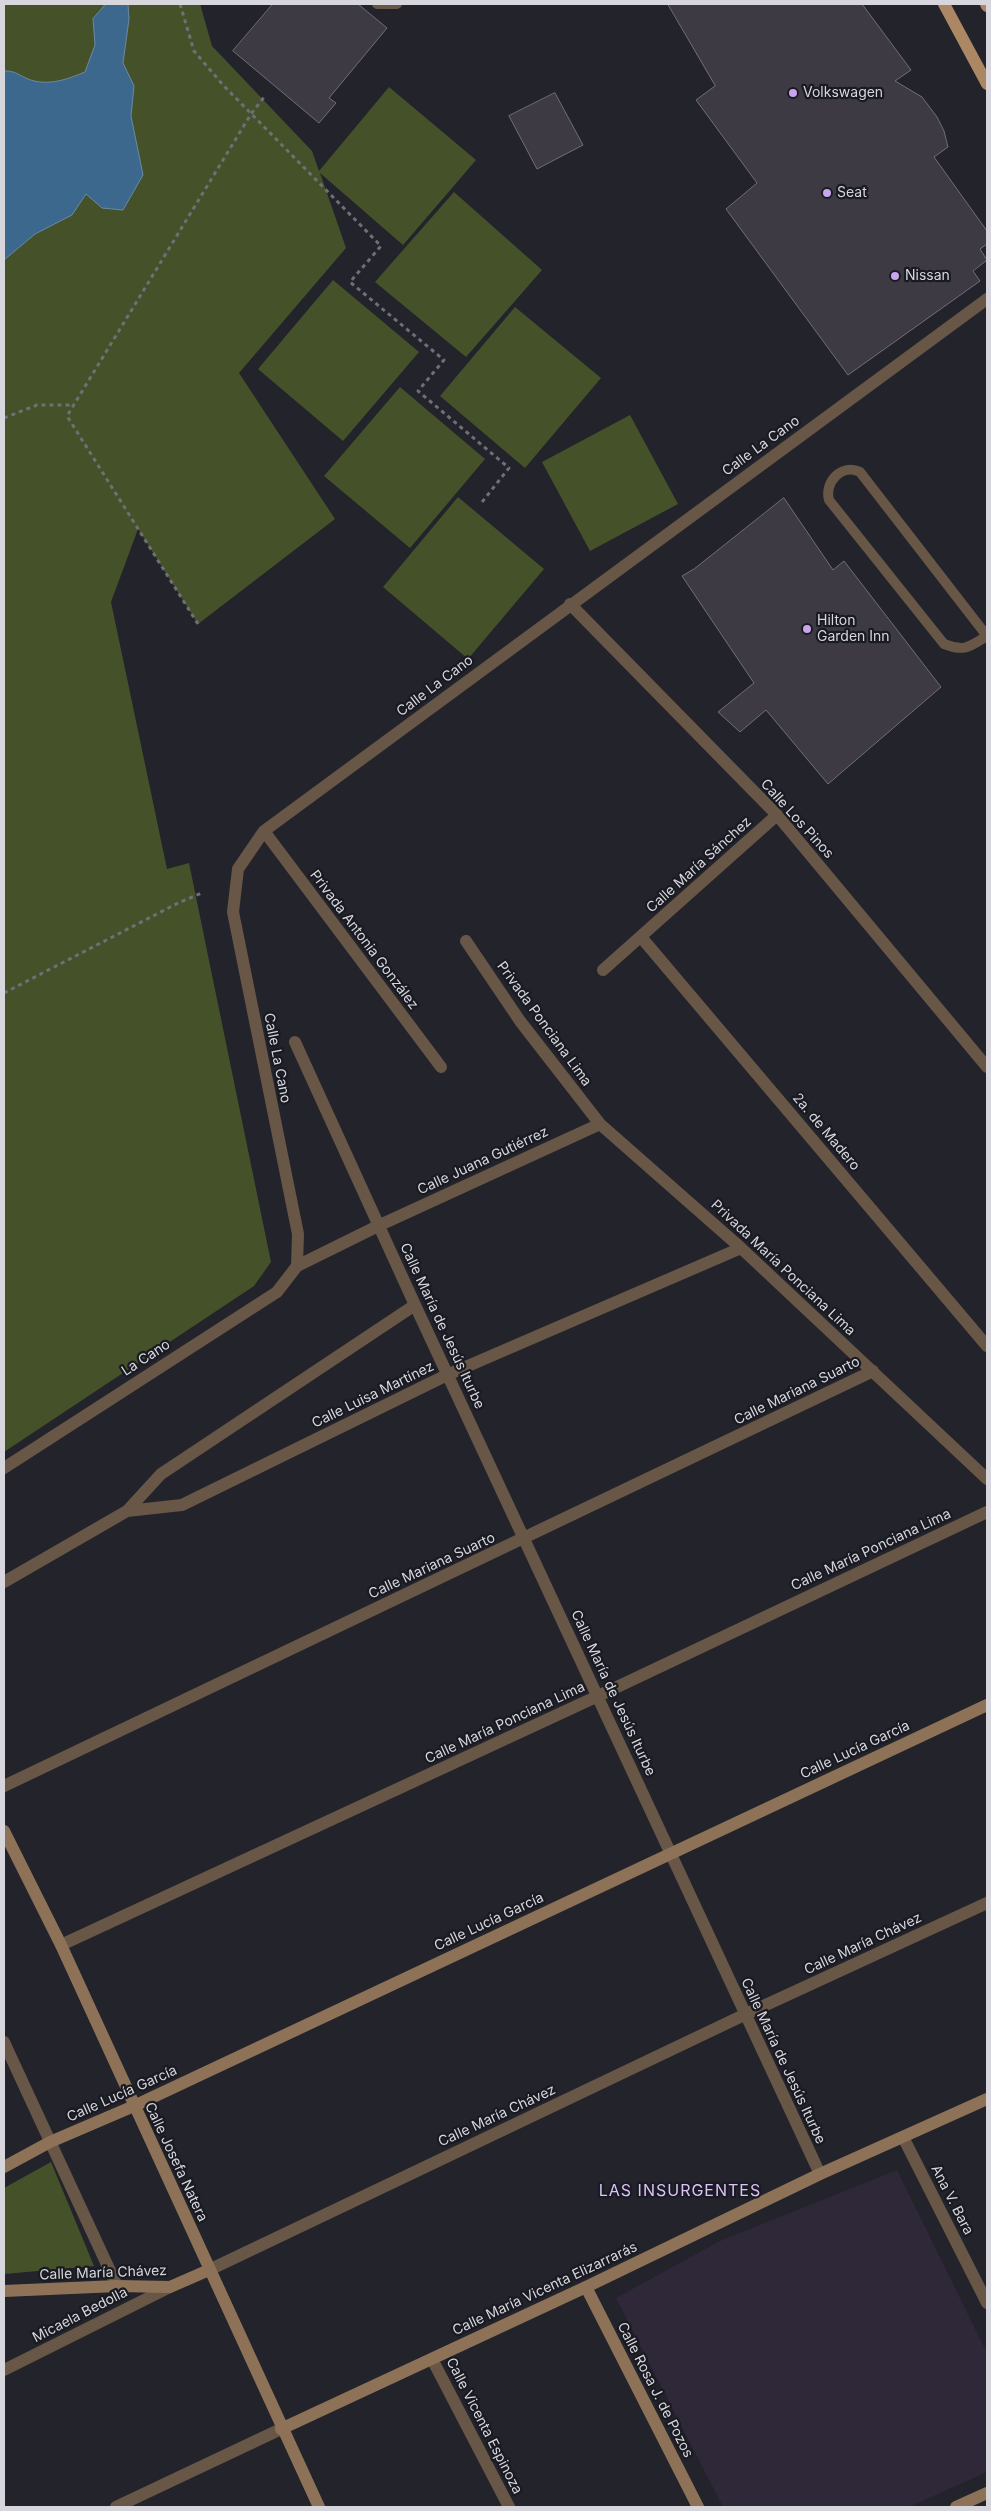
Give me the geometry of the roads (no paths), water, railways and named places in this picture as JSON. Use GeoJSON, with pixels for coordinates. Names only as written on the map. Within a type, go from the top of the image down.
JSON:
{"type":"FeatureCollection","features":[{"type":"Feature","properties":{"kind":"main road"},"geometry":{"type":"LineString","coordinates":[[944,4],[987,84]]}},
{"type":"Feature","properties":{"kind":"street","name":"Calle La Cano"},"geometry":{"type":"LineString","coordinates":[[297,1266],[298,1234],[232,912],[238,869],[264,831],[987,299]]}},
{"type":"Feature","properties":{"kind":"street","name":"Calle Los Pinos"},"geometry":{"type":"LineString","coordinates":[[570,604],[777,815],[987,1067]]}},
{"type":"Feature","properties":{"kind":"street","name":"Calle María Sánchez"},"geometry":{"type":"LineString","coordinates":[[604,970],[777,815]]}},
{"type":"Feature","properties":{"kind":"street","name":"Privada Antonia González"},"geometry":{"type":"LineString","coordinates":[[264,831],[441,1067]]}},
{"type":"Feature","properties":{"kind":"street","name":"2a. de Madero"},"geometry":{"type":"LineString","coordinates":[[641,937],[987,1346]]}},
{"type":"Feature","properties":{"kind":"street","name":"Privada Ponciana Lima"},"geometry":{"type":"LineString","coordinates":[[466,941],[520,1021],[600,1124]]}},
{"type":"Feature","properties":{"kind":"street","name":"Calle María de Jesús Iturbe"},"geometry":{"type":"LineString","coordinates":[[295,1042],[380,1224],[414,1305],[525,1538],[671,1852],[744,2015],[820,2174]]}},
{"type":"Feature","properties":{"kind":"street","name":"Calle Juana Gutiérrez"},"geometry":{"type":"LineString","coordinates":[[297,1266],[380,1224],[600,1124]]}},
{"type":"Feature","properties":{"kind":"street","name":"Privada María Ponciana Lima"},"geometry":{"type":"LineString","coordinates":[[600,1124],[741,1248],[987,1479]]}},
{"type":"Feature","properties":{"kind":"street","name":"Calle Luisa Martínez"},"geometry":{"type":"LineString","coordinates":[[126,1512],[182,1505],[447,1376],[741,1248]]}},
{"type":"Feature","properties":{"kind":"street","name":"La Cano"},"geometry":{"type":"LineString","coordinates":[[4,1468],[276,1292],[297,1266]]}},
{"type":"Feature","properties":{"kind":"street","name":"Calle Luisa Martínez"},"geometry":{"type":"LineString","coordinates":[[4,1582],[126,1512],[161,1474],[414,1305]]}},
{"type":"Feature","properties":{"kind":"street","name":"Calle Mariana Suarto"},"geometry":{"type":"LineString","coordinates":[[4,1786],[873,1371]]}},
{"type":"Feature","properties":{"kind":"street","name":"Calle María Ponciana Lima"},"geometry":{"type":"LineString","coordinates":[[60,1945],[598,1696],[987,1512]]}},
{"type":"Feature","properties":{"kind":"street","name":"Calle Lucía García"},"geometry":{"type":"LineString","coordinates":[[4,2167],[50,2142],[134,2106],[987,1705]]}},
{"type":"Feature","properties":{"kind":"street","name":"Calle Josefa Natera"},"geometry":{"type":"LineString","coordinates":[[4,1830],[60,1945],[318,2507]]}},
{"type":"Feature","properties":{"kind":"street","name":"Calle María Chávez"},"geometry":{"type":"LineString","coordinates":[[4,2291],[117,2286],[170,2287],[744,2015],[987,1903]]}},
{"type":"Feature","properties":{"kind":"street"},"geometry":{"type":"LineString","coordinates":[[4,2042],[117,2286]]}},
{"type":"Feature","properties":{"kind":"street","name":"Calle María Vicenta Elizarrarás"},"geometry":{"type":"LineString","coordinates":[[116,2507],[586,2287],[820,2174],[987,2099]]}},
{"type":"Feature","properties":{"kind":"street","name":"Ana V. Bara"},"geometry":{"type":"LineString","coordinates":[[903,2137],[987,2303]]}},
{"type":"Feature","properties":{"kind":"street","name":"Micaela Bedolla"},"geometry":{"type":"LineString","coordinates":[[4,2370],[170,2287]]}},
{"type":"Feature","properties":{"kind":"street","name":"Calle Rosa J. de Pozos"},"geometry":{"type":"LineString","coordinates":[[586,2287],[698,2507]]}},
{"type":"Feature","properties":{"kind":"street","name":"Calle Vicenta Espinoza"},"geometry":{"type":"LineString","coordinates":[[432,2359],[509,2507]]}},
{"type":"Feature","properties":{"kind":"street"},"geometry":{"type":"LineString","coordinates":[[956,2507],[987,2493]]}},
{"type":"Feature","properties":{"kind":"lane"},"geometry":{"type":"LineString","coordinates":[[378,4],[397,4]]}},
{"type":"Feature","properties":{"kind":"lane"},"geometry":{"type":"LineString","coordinates":[[845,470],[860,472],[987,636],[966,649],[944,644],[829,500],[827,494],[831,482],[845,470]]}},
{"type":"Feature","properties":{"kind":"water"},"geometry":{"type":"Polygon","coordinates":[[[106,4],[128,4],[129,19],[123,63],[134,86],[131,116],[143,175],[123,210],[102,208],[86,194],[72,215],[35,234],[4,260],[4,71],[41,82],[54,82],[85,72],[95,45],[93,19],[106,4]]]}},
{"type":"Feature","properties":{"kind":"place","name":"Volkswagen"},"geometry":{"type":"Point","coordinates":[793,93]}},
{"type":"Feature","properties":{"kind":"place","name":"Seat"},"geometry":{"type":"Point","coordinates":[827,193]}},
{"type":"Feature","properties":{"kind":"place","name":"Nissan"},"geometry":{"type":"Point","coordinates":[895,276]}},
{"type":"Feature","properties":{"kind":"place","name":"Hilton Garden Inn"},"geometry":{"type":"Point","coordinates":[807,629]}},
{"type":"Feature","properties":{"kind":"district","name":"LAS INSURGENTES"},"geometry":{"type":"Point","coordinates":[680,2191]}}]}
